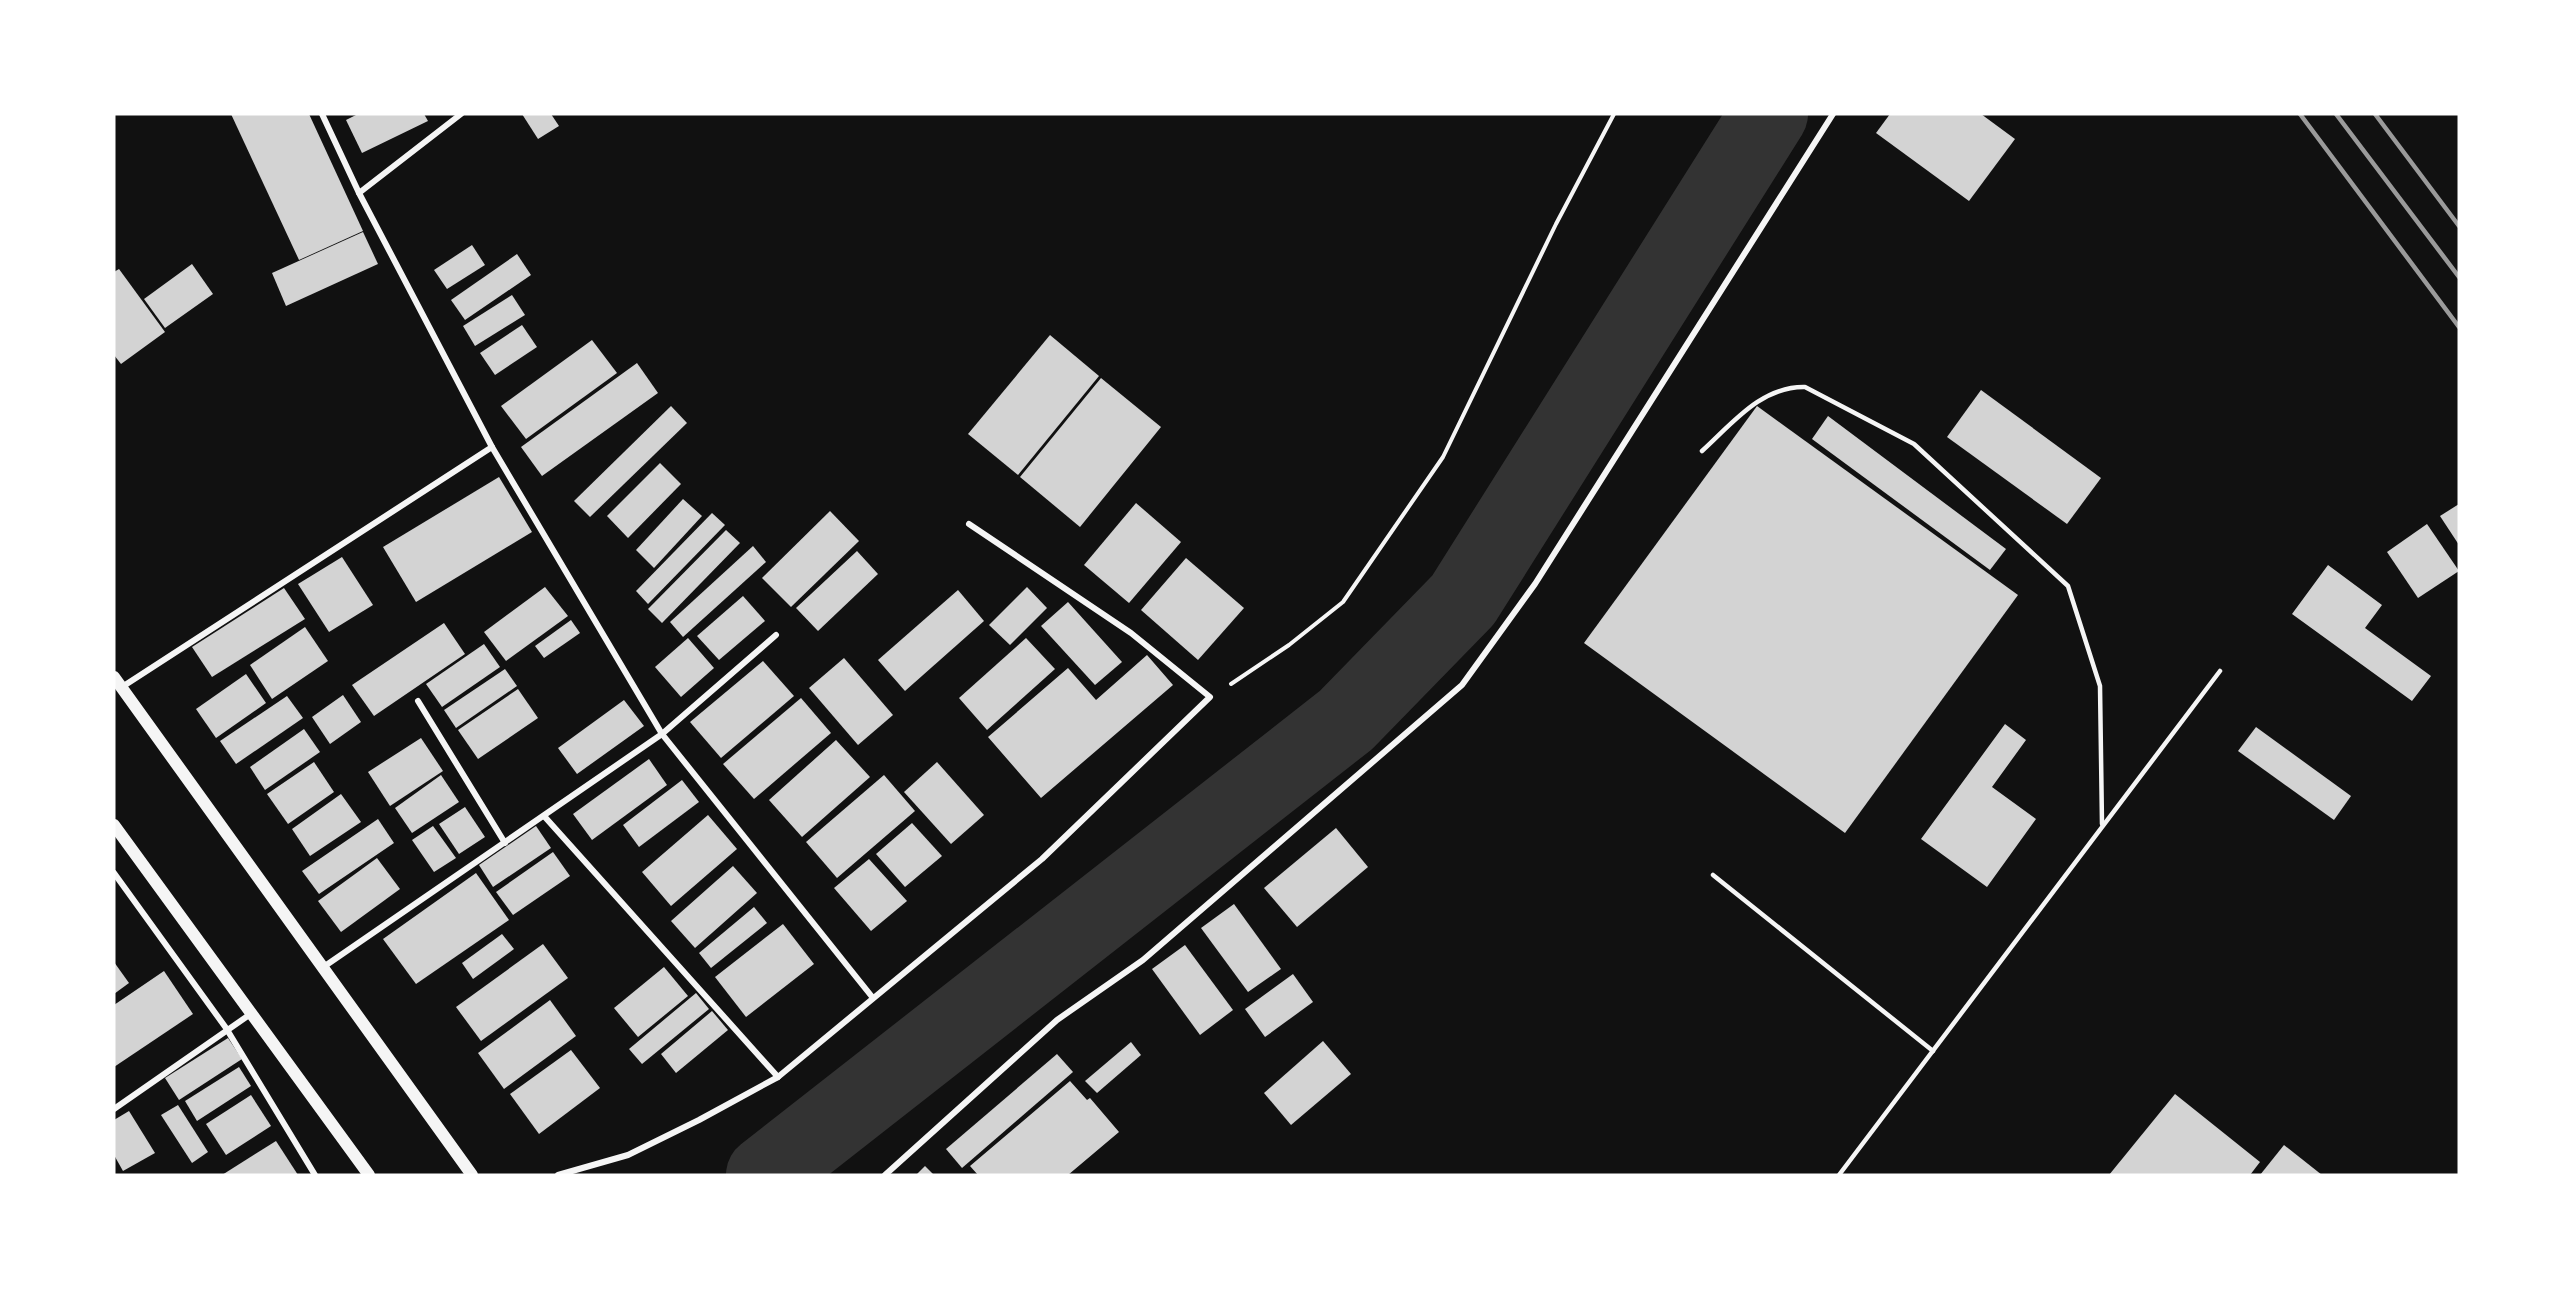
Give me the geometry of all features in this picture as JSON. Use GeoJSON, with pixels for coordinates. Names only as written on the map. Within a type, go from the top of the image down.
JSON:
{"type":"FeatureCollection","features":[{"type":"Feature","properties":{"kind":"main road"},"geometry":{"type":"LineString","coordinates":[[118,682],[321,969],[472,1175]]}},
{"type":"Feature","properties":{"kind":"main road"},"geometry":{"type":"LineString","coordinates":[[114,825],[369,1175]]}},
{"type":"Feature","properties":{"kind":"street"},"geometry":{"type":"LineString","coordinates":[[322,114],[359,193],[492,447],[662,734],[873,998]]}},
{"type":"Feature","properties":{"kind":"street"},"geometry":{"type":"LineString","coordinates":[[359,193],[461,114]]}},
{"type":"Feature","properties":{"kind":"street"},"geometry":{"type":"LineString","coordinates":[[885,1175],[1057,1020],[1143,960],[1462,685],[1535,584],[1833,114]]}},
{"type":"Feature","properties":{"kind":"street"},"geometry":{"type":"LineString","coordinates":[[118,682],[492,447]]}},
{"type":"Feature","properties":{"kind":"street"},"geometry":{"type":"LineString","coordinates":[[558,1175],[628,1155],[778,1077],[1042,859],[1210,697],[1131,633],[969,524]]}},
{"type":"Feature","properties":{"kind":"street"},"geometry":{"type":"LineString","coordinates":[[321,969],[662,734],[776,635]]}},
{"type":"Feature","properties":{"kind":"street"},"geometry":{"type":"LineString","coordinates":[[418,700],[505,843]]}},
{"type":"Feature","properties":{"kind":"street"},"geometry":{"type":"LineString","coordinates":[[544,816],[778,1077]]}},
{"type":"Feature","properties":{"kind":"street"},"geometry":{"type":"LineString","coordinates":[[114,873],[226,1028],[315,1175]]}},
{"type":"Feature","properties":{"kind":"street"},"geometry":{"type":"LineString","coordinates":[[114,1109],[226,1028],[252,1012]]}},
{"type":"Feature","properties":{"kind":"lane"},"geometry":{"type":"LineString","coordinates":[[1702,451],[1762,397],[1788,387],[1805,387],[1914,444],[2068,586],[2100,686],[2102,824]]}},
{"type":"Feature","properties":{"kind":"lane"},"geometry":{"type":"LineString","coordinates":[[1839,1175],[2102,824],[2220,671]]}},
{"type":"Feature","properties":{"kind":"lane"},"geometry":{"type":"LineString","coordinates":[[1713,875],[1933,1051]]}},
{"type":"Feature","properties":{"kind":"path"},"geometry":{"type":"LineString","coordinates":[[1210,697],[1289,645],[1343,602],[1443,457],[1556,224],[1614,114]]}},
{"type":"Feature","properties":{"kind":"building"},"geometry":{"type":"Polygon","coordinates":[[[231,114],[309,114],[363,231],[299,260],[231,114]]]}},
{"type":"Feature","properties":{"kind":"building"},"geometry":{"type":"Polygon","coordinates":[[[358,114],[424,114],[428,121],[362,153],[346,120],[358,114]]]}},
{"type":"Feature","properties":{"kind":"building"},"geometry":{"type":"Polygon","coordinates":[[[522,114],[551,114],[559,126],[538,139],[522,114]]]}},
{"type":"Feature","properties":{"kind":"building"},"geometry":{"type":"Polygon","coordinates":[[[1890,114],[1981,114],[2015,139],[1969,201],[1876,133],[1890,114]]]}},
{"type":"Feature","properties":{"kind":"building"},"geometry":{"type":"Polygon","coordinates":[[[363,232],[378,264],[286,306],[272,273],[363,232]]]}},
{"type":"Feature","properties":{"kind":"building"},"geometry":{"type":"Polygon","coordinates":[[[472,245],[485,265],[447,289],[434,270],[472,245]]]}},
{"type":"Feature","properties":{"kind":"building"},"geometry":{"type":"Polygon","coordinates":[[[517,254],[531,275],[465,320],[451,300],[517,254]]]}},
{"type":"Feature","properties":{"kind":"building"},"geometry":{"type":"Polygon","coordinates":[[[192,264],[213,294],[165,328],[144,299],[192,264]]]}},
{"type":"Feature","properties":{"kind":"building"},"geometry":{"type":"Polygon","coordinates":[[[119,269],[165,332],[121,364],[114,355],[114,272],[119,269]]]}},
{"type":"Feature","properties":{"kind":"building"},"geometry":{"type":"Polygon","coordinates":[[[512,295],[525,315],[475,346],[463,326],[512,295]]]}},
{"type":"Feature","properties":{"kind":"building"},"geometry":{"type":"Polygon","coordinates":[[[522,325],[537,347],[495,375],[480,353],[522,325]]]}},
{"type":"Feature","properties":{"kind":"building"},"geometry":{"type":"Polygon","coordinates":[[[1050,335],[1099,376],[1018,475],[968,434],[1050,335]]]}},
{"type":"Feature","properties":{"kind":"building"},"geometry":{"type":"Polygon","coordinates":[[[592,340],[617,373],[526,439],[501,406],[592,340]]]}},
{"type":"Feature","properties":{"kind":"building"},"geometry":{"type":"Polygon","coordinates":[[[637,363],[658,393],[542,476],[521,447],[637,363]]]}},
{"type":"Feature","properties":{"kind":"building"},"geometry":{"type":"Polygon","coordinates":[[[1101,378],[1161,427],[1080,527],[1020,477],[1101,378]]]}},
{"type":"Feature","properties":{"kind":"building"},"geometry":{"type":"Polygon","coordinates":[[[1981,390],[2101,478],[2067,524],[1947,437],[1981,390]]]}},
{"type":"Feature","properties":{"kind":"building"},"geometry":{"type":"Polygon","coordinates":[[[671,406],[687,423],[590,517],[574,501],[671,406]]]}},
{"type":"Feature","properties":{"kind":"building"},"geometry":{"type":"Polygon","coordinates":[[[1757,406],[2018,595],[1845,833],[1584,643],[1757,406]]]}},
{"type":"Feature","properties":{"kind":"building"},"geometry":{"type":"Polygon","coordinates":[[[1828,416],[2006,549],[1990,570],[1812,439],[1828,416]]]}},
{"type":"Feature","properties":{"kind":"building"},"geometry":{"type":"Polygon","coordinates":[[[660,463],[681,484],[628,538],[607,516],[660,463]]]}},
{"type":"Feature","properties":{"kind":"building"},"geometry":{"type":"Polygon","coordinates":[[[499,477],[532,532],[416,602],[383,547],[499,477]]]}},
{"type":"Feature","properties":{"kind":"building"},"geometry":{"type":"Polygon","coordinates":[[[683,499],[702,516],[654,568],[636,550],[683,499]]]}},
{"type":"Feature","properties":{"kind":"building"},"geometry":{"type":"Polygon","coordinates":[[[1136,503],[1181,542],[1129,603],[1084,565],[1136,503]]]}},
{"type":"Feature","properties":{"kind":"building"},"geometry":{"type":"Polygon","coordinates":[[[2459,504],[2459,545],[2440,516],[2459,504]]]}},
{"type":"Feature","properties":{"kind":"building"},"geometry":{"type":"Polygon","coordinates":[[[830,511],[859,541],[791,607],[762,578],[830,511]]]}},
{"type":"Feature","properties":{"kind":"building"},"geometry":{"type":"Polygon","coordinates":[[[712,513],[725,525],[648,604],[636,591],[712,513]]]}},
{"type":"Feature","properties":{"kind":"building"},"geometry":{"type":"Polygon","coordinates":[[[2427,524],[2459,571],[2418,598],[2387,552],[2427,524]]]}},
{"type":"Feature","properties":{"kind":"building"},"geometry":{"type":"Polygon","coordinates":[[[726,530],[740,543],[662,623],[648,609],[726,530]]]}},
{"type":"Feature","properties":{"kind":"building"},"geometry":{"type":"Polygon","coordinates":[[[753,546],[766,562],[683,637],[670,622],[753,546]]]}},
{"type":"Feature","properties":{"kind":"building"},"geometry":{"type":"Polygon","coordinates":[[[857,551],[878,574],[818,631],[796,608],[857,551]]]}},
{"type":"Feature","properties":{"kind":"building"},"geometry":{"type":"Polygon","coordinates":[[[342,557],[373,605],[329,632],[298,584],[342,557]]]}},
{"type":"Feature","properties":{"kind":"building"},"geometry":{"type":"Polygon","coordinates":[[[1186,558],[1244,608],[1198,660],[1141,610],[1186,558]]]}},
{"type":"Feature","properties":{"kind":"building"},"geometry":{"type":"Polygon","coordinates":[[[2328,565],[2382,605],[2365,628],[2431,676],[2412,701],[2292,614],[2328,565]]]}},
{"type":"Feature","properties":{"kind":"building"},"geometry":{"type":"Polygon","coordinates":[[[545,587],[568,616],[506,661],[484,632],[545,587]]]}},
{"type":"Feature","properties":{"kind":"building"},"geometry":{"type":"Polygon","coordinates":[[[1027,587],[1047,608],[1010,645],[989,625],[1027,587]]]}},
{"type":"Feature","properties":{"kind":"building"},"geometry":{"type":"Polygon","coordinates":[[[284,588],[305,619],[212,677],[192,647],[284,588]]]}},
{"type":"Feature","properties":{"kind":"building"},"geometry":{"type":"Polygon","coordinates":[[[958,590],[984,621],[905,691],[878,660],[958,590]]]}},
{"type":"Feature","properties":{"kind":"building"},"geometry":{"type":"Polygon","coordinates":[[[743,596],[765,621],[719,660],[697,636],[743,596]]]}},
{"type":"Feature","properties":{"kind":"building"},"geometry":{"type":"Polygon","coordinates":[[[1068,602],[1122,662],[1095,685],[1041,626],[1068,602]]]}},
{"type":"Feature","properties":{"kind":"building"},"geometry":{"type":"Polygon","coordinates":[[[571,620],[580,633],[544,658],[535,646],[571,620]]]}},
{"type":"Feature","properties":{"kind":"building"},"geometry":{"type":"Polygon","coordinates":[[[444,623],[465,654],[374,716],[352,685],[444,623]]]}},
{"type":"Feature","properties":{"kind":"building"},"geometry":{"type":"Polygon","coordinates":[[[305,627],[328,661],[272,699],[250,665],[305,627]]]}},
{"type":"Feature","properties":{"kind":"building"},"geometry":{"type":"Polygon","coordinates":[[[688,638],[714,668],[681,697],[655,667],[688,638]]]}},
{"type":"Feature","properties":{"kind":"building"},"geometry":{"type":"Polygon","coordinates":[[[1026,638],[1055,669],[987,730],[959,698],[1026,638]]]}},
{"type":"Feature","properties":{"kind":"building"},"geometry":{"type":"Polygon","coordinates":[[[484,644],[500,667],[442,707],[426,684],[484,644]]]}},
{"type":"Feature","properties":{"kind":"building"},"geometry":{"type":"Polygon","coordinates":[[[1147,655],[1173,685],[1041,798],[988,737],[1068,668],[1096,700],[1147,655]]]}},
{"type":"Feature","properties":{"kind":"building"},"geometry":{"type":"Polygon","coordinates":[[[844,658],[893,715],[858,745],[809,688],[844,658]]]}},
{"type":"Feature","properties":{"kind":"building"},"geometry":{"type":"Polygon","coordinates":[[[763,661],[794,696],[721,758],[690,722],[763,661]]]}},
{"type":"Feature","properties":{"kind":"building"},"geometry":{"type":"Polygon","coordinates":[[[505,669],[517,686],[456,728],[444,710],[505,669]]]}},
{"type":"Feature","properties":{"kind":"building"},"geometry":{"type":"Polygon","coordinates":[[[246,674],[266,703],[216,738],[196,709],[246,674]]]}},
{"type":"Feature","properties":{"kind":"building"},"geometry":{"type":"Polygon","coordinates":[[[518,689],[538,718],[478,759],[458,730],[518,689]]]}},
{"type":"Feature","properties":{"kind":"building"},"geometry":{"type":"Polygon","coordinates":[[[343,695],[361,722],[330,744],[312,717],[343,695]]]}},
{"type":"Feature","properties":{"kind":"building"},"geometry":{"type":"Polygon","coordinates":[[[287,696],[303,718],[236,764],[220,741],[287,696]]]}},
{"type":"Feature","properties":{"kind":"building"},"geometry":{"type":"Polygon","coordinates":[[[801,698],[831,733],[754,799],[723,764],[801,698]]]}},
{"type":"Feature","properties":{"kind":"building"},"geometry":{"type":"Polygon","coordinates":[[[624,700],[644,726],[577,774],[558,748],[624,700]]]}},
{"type":"Feature","properties":{"kind":"building"},"geometry":{"type":"Polygon","coordinates":[[[2005,724],[2026,740],[1992,787],[2036,819],[1987,887],[1921,839],[2005,724]]]}},
{"type":"Feature","properties":{"kind":"building"},"geometry":{"type":"Polygon","coordinates":[[[2256,727],[2351,796],[2334,820],[2238,751],[2256,727]]]}},
{"type":"Feature","properties":{"kind":"building"},"geometry":{"type":"Polygon","coordinates":[[[304,729],[320,752],[265,790],[250,767],[304,729]]]}},
{"type":"Feature","properties":{"kind":"building"},"geometry":{"type":"Polygon","coordinates":[[[421,738],[443,771],[390,806],[368,772],[421,738]]]}},
{"type":"Feature","properties":{"kind":"building"},"geometry":{"type":"Polygon","coordinates":[[[836,740],[870,777],[802,837],[769,800],[836,740]]]}},
{"type":"Feature","properties":{"kind":"building"},"geometry":{"type":"Polygon","coordinates":[[[649,759],[667,785],[592,840],[573,814],[649,759]]]}},
{"type":"Feature","properties":{"kind":"building"},"geometry":{"type":"Polygon","coordinates":[[[314,762],[334,792],[288,824],[267,794],[314,762]]]}},
{"type":"Feature","properties":{"kind":"building"},"geometry":{"type":"Polygon","coordinates":[[[937,762],[984,815],[951,844],[904,792],[937,762]]]}},
{"type":"Feature","properties":{"kind":"building"},"geometry":{"type":"Polygon","coordinates":[[[441,775],[459,802],[412,833],[395,808],[441,775]]]}},
{"type":"Feature","properties":{"kind":"building"},"geometry":{"type":"Polygon","coordinates":[[[884,775],[915,811],[837,878],[806,842],[884,775]]]}},
{"type":"Feature","properties":{"kind":"building"},"geometry":{"type":"Polygon","coordinates":[[[682,780],[699,802],[639,847],[623,825],[682,780]]]}},
{"type":"Feature","properties":{"kind":"building"},"geometry":{"type":"Polygon","coordinates":[[[341,794],[361,822],[310,856],[292,829],[341,794]]]}},
{"type":"Feature","properties":{"kind":"building"},"geometry":{"type":"Polygon","coordinates":[[[465,807],[485,837],[459,854],[439,824],[465,807]]]}},
{"type":"Feature","properties":{"kind":"building"},"geometry":{"type":"Polygon","coordinates":[[[708,815],[737,849],[671,906],[642,872],[708,815]]]}},
{"type":"Feature","properties":{"kind":"building"},"geometry":{"type":"Polygon","coordinates":[[[378,819],[394,843],[319,894],[302,871],[378,819]]]}},
{"type":"Feature","properties":{"kind":"building"},"geometry":{"type":"Polygon","coordinates":[[[912,823],[942,856],[905,887],[876,854],[912,823]]]}},
{"type":"Feature","properties":{"kind":"building"},"geometry":{"type":"Polygon","coordinates":[[[433,826],[456,858],[434,872],[412,840],[433,826]]]}},
{"type":"Feature","properties":{"kind":"building"},"geometry":{"type":"Polygon","coordinates":[[[536,826],[551,848],[493,887],[479,865],[536,826]]]}},
{"type":"Feature","properties":{"kind":"building"},"geometry":{"type":"Polygon","coordinates":[[[1336,828],[1368,867],[1297,927],[1264,888],[1336,828]]]}},
{"type":"Feature","properties":{"kind":"building"},"geometry":{"type":"Polygon","coordinates":[[[553,852],[570,876],[513,915],[496,892],[553,852]]]}},
{"type":"Feature","properties":{"kind":"building"},"geometry":{"type":"Polygon","coordinates":[[[377,858],[400,889],[341,932],[318,901],[377,858]]]}},
{"type":"Feature","properties":{"kind":"building"},"geometry":{"type":"Polygon","coordinates":[[[869,859],[907,901],[871,931],[834,888],[869,859]]]}},
{"type":"Feature","properties":{"kind":"building"},"geometry":{"type":"Polygon","coordinates":[[[733,866],[757,893],[695,948],[671,921],[733,866]]]}},
{"type":"Feature","properties":{"kind":"building"},"geometry":{"type":"Polygon","coordinates":[[[476,873],[509,920],[416,984],[383,939],[476,873]]]}},
{"type":"Feature","properties":{"kind":"building"},"geometry":{"type":"Polygon","coordinates":[[[1234,904],[1281,969],[1248,992],[1201,928],[1234,904]]]}},
{"type":"Feature","properties":{"kind":"building"},"geometry":{"type":"Polygon","coordinates":[[[754,907],[767,923],[711,968],[699,953],[754,907]]]}},
{"type":"Feature","properties":{"kind":"building"},"geometry":{"type":"Polygon","coordinates":[[[783,924],[814,964],[746,1017],[715,977],[783,924]]]}},
{"type":"Feature","properties":{"kind":"building"},"geometry":{"type":"Polygon","coordinates":[[[502,934],[514,949],[473,979],[462,963],[502,934]]]}},
{"type":"Feature","properties":{"kind":"building"},"geometry":{"type":"Polygon","coordinates":[[[543,944],[568,978],[481,1041],[456,1007],[543,944]]]}},
{"type":"Feature","properties":{"kind":"building"},"geometry":{"type":"Polygon","coordinates":[[[1185,945],[1233,1010],[1200,1035],[1152,969],[1185,945]]]}},
{"type":"Feature","properties":{"kind":"building"},"geometry":{"type":"Polygon","coordinates":[[[114,962],[129,983],[114,994],[114,962]]]}},
{"type":"Feature","properties":{"kind":"building"},"geometry":{"type":"Polygon","coordinates":[[[664,967],[688,996],[638,1037],[614,1008],[664,967]]]}},
{"type":"Feature","properties":{"kind":"building"},"geometry":{"type":"Polygon","coordinates":[[[164,971],[193,1014],[114,1067],[114,1005],[164,971]]]}},
{"type":"Feature","properties":{"kind":"building"},"geometry":{"type":"Polygon","coordinates":[[[1293,974],[1313,1002],[1265,1037],[1245,1009],[1293,974]]]}},
{"type":"Feature","properties":{"kind":"building"},"geometry":{"type":"Polygon","coordinates":[[[696,993],[709,1009],[642,1064],[629,1049],[696,993]]]}},
{"type":"Feature","properties":{"kind":"building"},"geometry":{"type":"Polygon","coordinates":[[[550,1000],[576,1036],[504,1089],[478,1053],[550,1000]]]}},
{"type":"Feature","properties":{"kind":"building"},"geometry":{"type":"Polygon","coordinates":[[[712,1011],[728,1030],[676,1073],[661,1054],[712,1011]]]}},
{"type":"Feature","properties":{"kind":"building"},"geometry":{"type":"Polygon","coordinates":[[[228,1038],[242,1059],[179,1100],[165,1078],[228,1038]]]}},
{"type":"Feature","properties":{"kind":"building"},"geometry":{"type":"Polygon","coordinates":[[[1323,1041],[1351,1074],[1291,1125],[1264,1093],[1323,1041]]]}},
{"type":"Feature","properties":{"kind":"building"},"geometry":{"type":"Polygon","coordinates":[[[1131,1042],[1141,1055],[1097,1093],[1085,1081],[1131,1042]]]}},
{"type":"Feature","properties":{"kind":"building"},"geometry":{"type":"Polygon","coordinates":[[[571,1050],[600,1088],[539,1134],[510,1094],[571,1050]]]}},
{"type":"Feature","properties":{"kind":"building"},"geometry":{"type":"Polygon","coordinates":[[[1057,1054],[1073,1072],[962,1168],[946,1149],[1057,1054]]]}},
{"type":"Feature","properties":{"kind":"building"},"geometry":{"type":"Polygon","coordinates":[[[239,1067],[251,1086],[197,1121],[185,1101],[239,1067]]]}},
{"type":"Feature","properties":{"kind":"building"},"geometry":{"type":"Polygon","coordinates":[[[1070,1081],[1087,1100],[1090,1098],[1119,1132],[1068,1175],[978,1175],[970,1166],[1070,1081]]]}},
{"type":"Feature","properties":{"kind":"building"},"geometry":{"type":"Polygon","coordinates":[[[2175,1094],[2260,1162],[2250,1175],[2109,1175],[2175,1094]]]}},
{"type":"Feature","properties":{"kind":"building"},"geometry":{"type":"Polygon","coordinates":[[[251,1095],[271,1126],[226,1155],[206,1124],[251,1095]]]}},
{"type":"Feature","properties":{"kind":"building"},"geometry":{"type":"Polygon","coordinates":[[[178,1105],[208,1152],[192,1163],[161,1115],[178,1105]]]}},
{"type":"Feature","properties":{"kind":"building"},"geometry":{"type":"Polygon","coordinates":[[[129,1111],[155,1153],[123,1171],[114,1155],[114,1120],[129,1111]]]}},
{"type":"Feature","properties":{"kind":"building"},"geometry":{"type":"Polygon","coordinates":[[[276,1141],[298,1175],[222,1175],[276,1141]]]}},
{"type":"Feature","properties":{"kind":"building"},"geometry":{"type":"Polygon","coordinates":[[[2284,1145],[2322,1175],[2260,1175],[2284,1145]]]}},
{"type":"Feature","properties":{"kind":"building"},"geometry":{"type":"Polygon","coordinates":[[[925,1166],[934,1175],[916,1175],[925,1166]]]}},
{"type":"Feature","properties":{"kind":"waterway"},"geometry":{"type":"LineString","coordinates":[[765,1175],[1346,720],[1463,600],[1769,114]]}},
{"type":"Feature","properties":{"kind":"railway"},"geometry":{"type":"LineString","coordinates":[[2300,114],[2459,327]]}},
{"type":"Feature","properties":{"kind":"railway"},"geometry":{"type":"LineString","coordinates":[[2336,114],[2459,277]]}},
{"type":"Feature","properties":{"kind":"railway"},"geometry":{"type":"LineString","coordinates":[[2375,114],[2459,226]]}}]}
